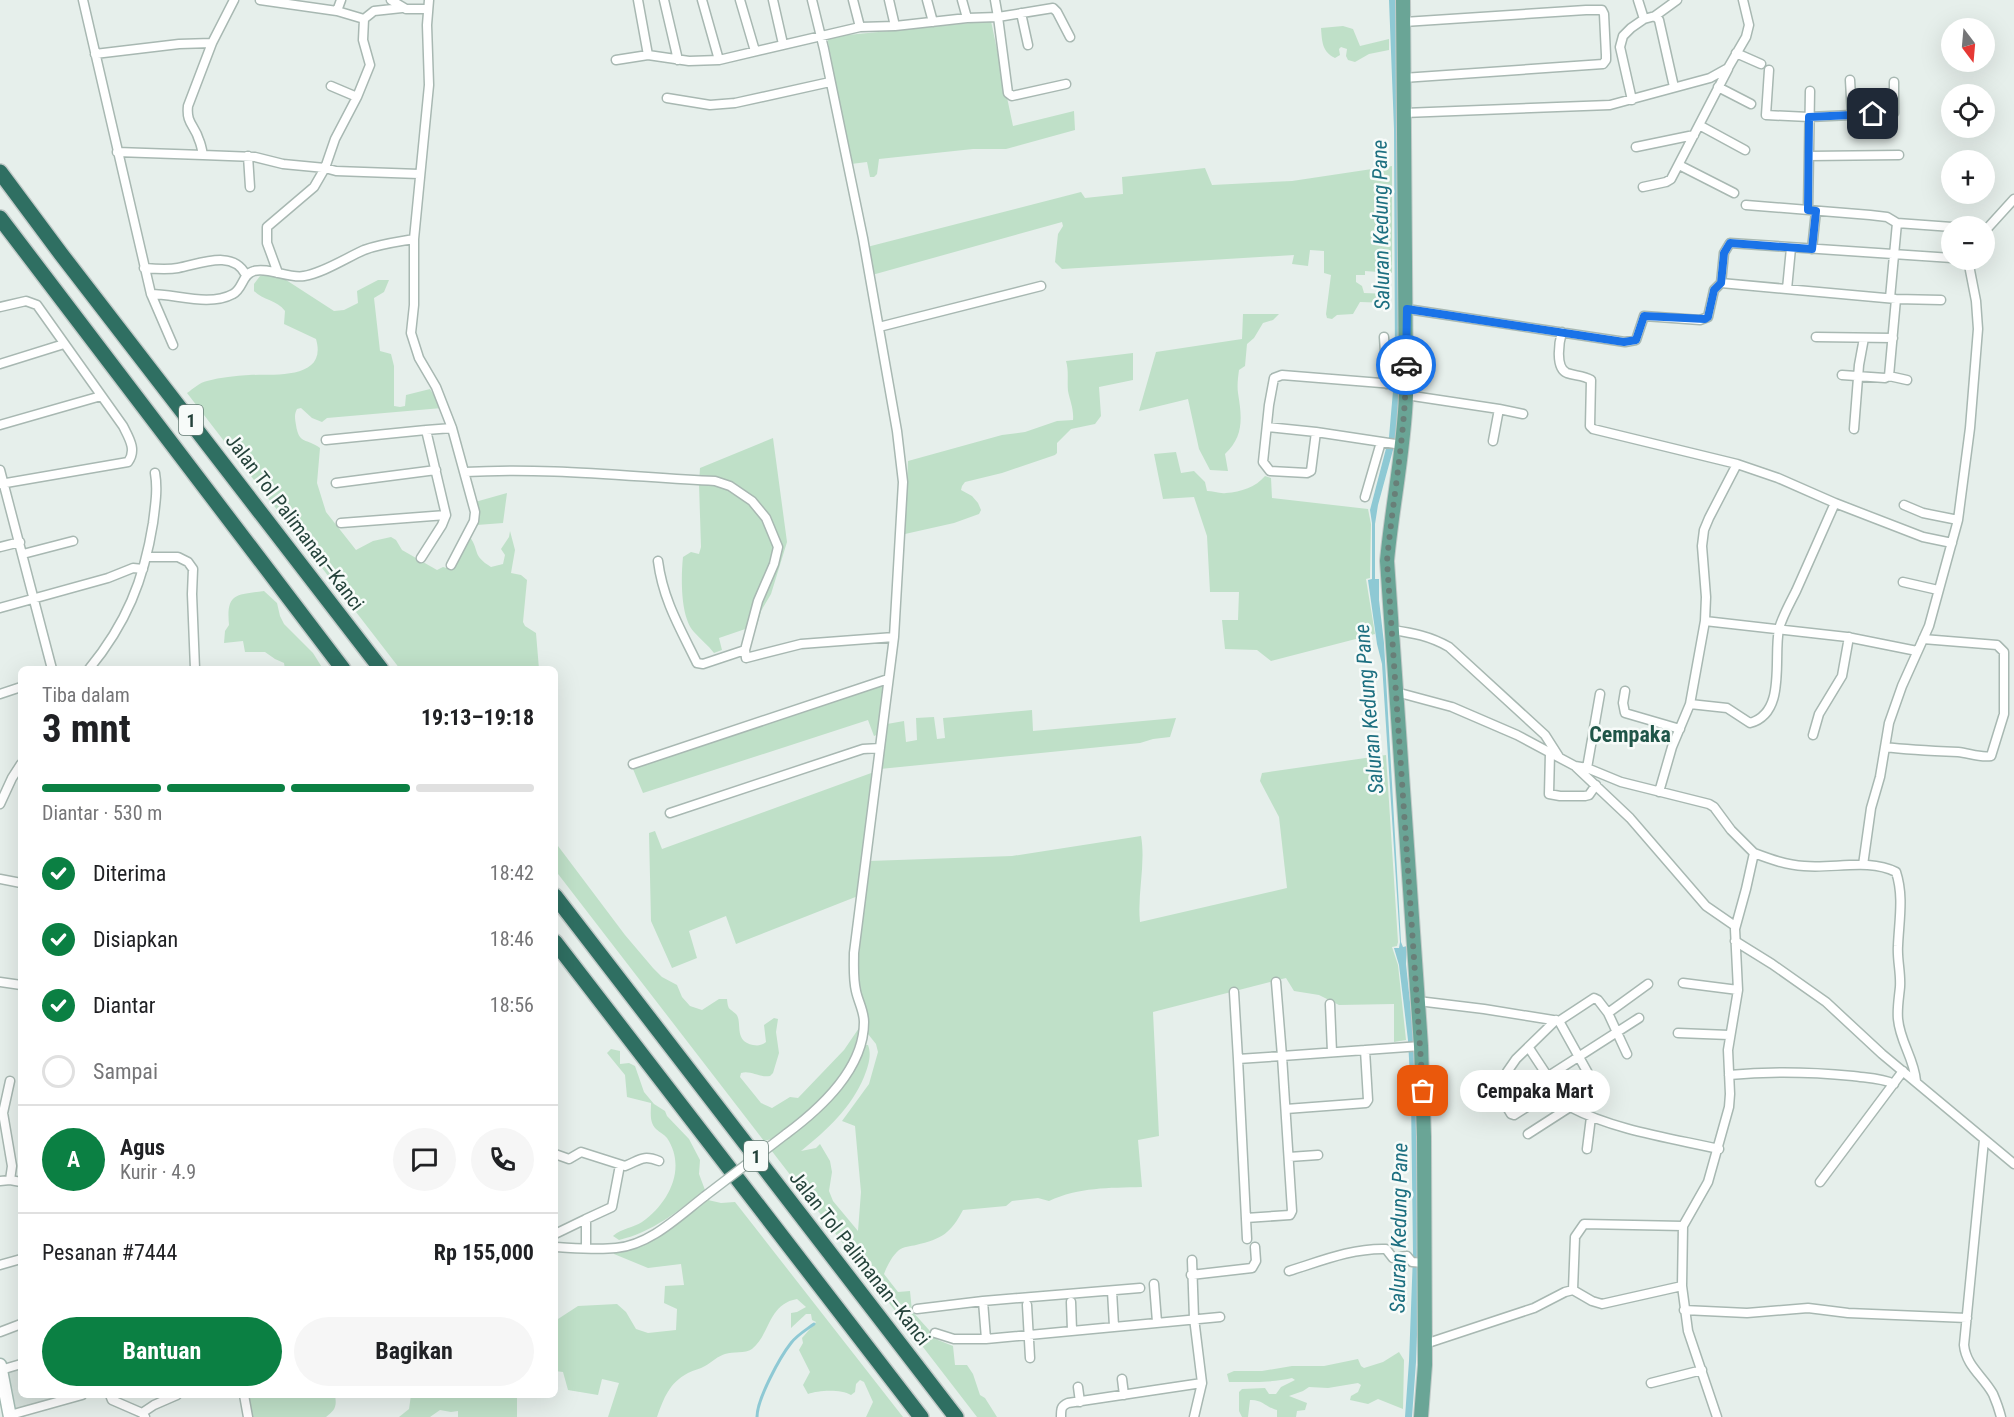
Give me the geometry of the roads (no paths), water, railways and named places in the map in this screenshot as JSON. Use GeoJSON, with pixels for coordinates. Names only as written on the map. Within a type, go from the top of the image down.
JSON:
{"type":"FeatureCollection","features":[{"type":"Feature","properties":{"kind":"highway","name":"Jalan Tol Palimanan–Kanci"},"geometry":{"type":"LineString","coordinates":[[0,172],[379,666]]}},
{"type":"Feature","properties":{"kind":"highway","name":"1"},"geometry":{"type":"LineString","coordinates":[[0,218],[341,666]]}},
{"type":"Feature","properties":{"kind":"highway","name":"Jalan Tol Palimanan–Kanci"},"geometry":{"type":"LineString","coordinates":[[558,900],[956,1417]]}},
{"type":"Feature","properties":{"kind":"highway","name":"1"},"geometry":{"type":"LineString","coordinates":[[558,946],[921,1417]]}},
{"type":"Feature","properties":{"kind":"main road"},"geometry":{"type":"LineString","coordinates":[[1402,0],[1407,309],[1399,387],[1399,445],[1387,561],[1418,1001],[1418,1046],[1424,1137],[1419,1262],[1425,1344],[1425,1384],[1421,1417]]}},
{"type":"Feature","properties":{"kind":"street"},"geometry":{"type":"LineString","coordinates":[[83,0],[144,268],[151,294],[173,345]]}},
{"type":"Feature","properties":{"kind":"street"},"geometry":{"type":"LineString","coordinates":[[203,155],[199,138],[189,124],[188,106],[212,43],[234,0]]}},
{"type":"Feature","properties":{"kind":"street"},"geometry":{"type":"LineString","coordinates":[[260,0],[337,11],[364,19]]}},
{"type":"Feature","properties":{"kind":"street"},"geometry":{"type":"LineString","coordinates":[[337,11],[340,0]]}},
{"type":"Feature","properties":{"kind":"street"},"geometry":{"type":"LineString","coordinates":[[391,0],[402,8]]}},
{"type":"Feature","properties":{"kind":"street"},"geometry":{"type":"LineString","coordinates":[[638,0],[648,55]]}},
{"type":"Feature","properties":{"kind":"street"},"geometry":{"type":"LineString","coordinates":[[664,0],[678,60]]}},
{"type":"Feature","properties":{"kind":"street"},"geometry":{"type":"LineString","coordinates":[[702,0],[719,60]]}},
{"type":"Feature","properties":{"kind":"street"},"geometry":{"type":"LineString","coordinates":[[740,0],[755,51]]}},
{"type":"Feature","properties":{"kind":"street"},"geometry":{"type":"LineString","coordinates":[[774,0],[783,44]]}},
{"type":"Feature","properties":{"kind":"street"},"geometry":{"type":"LineString","coordinates":[[558,1247],[616,1248],[638,1242],[664,1227],[807,1119],[833,1094],[849,1069],[862,1034],[864,1023],[855,989],[854,953],[894,637],[902,459],[863,238],[812,0]]}},
{"type":"Feature","properties":{"kind":"street"},"geometry":{"type":"LineString","coordinates":[[853,0],[860,27]]}},
{"type":"Feature","properties":{"kind":"street"},"geometry":{"type":"LineString","coordinates":[[889,0],[895,26]]}},
{"type":"Feature","properties":{"kind":"street"},"geometry":{"type":"LineString","coordinates":[[927,0],[933,22]]}},
{"type":"Feature","properties":{"kind":"street"},"geometry":{"type":"LineString","coordinates":[[962,0],[967,18]]}},
{"type":"Feature","properties":{"kind":"street"},"geometry":{"type":"LineString","coordinates":[[995,0],[1008,93],[1012,96],[1066,84]]}},
{"type":"Feature","properties":{"kind":"street"},"geometry":{"type":"LineString","coordinates":[[1638,0],[1644,19]]}},
{"type":"Feature","properties":{"kind":"street"},"geometry":{"type":"LineString","coordinates":[[1632,100],[1620,47],[1623,36],[1644,19],[1655,16],[1677,0]]}},
{"type":"Feature","properties":{"kind":"street"},"geometry":{"type":"LineString","coordinates":[[1643,187],[1671,179],[1679,165],[1749,25],[1743,0]]}},
{"type":"Feature","properties":{"kind":"street"},"geometry":{"type":"LineString","coordinates":[[278,273],[267,243],[267,227],[297,200],[308,194],[325,168],[335,139],[357,97],[370,65],[363,40],[364,19],[374,11],[428,4],[429,85],[414,239],[414,305],[411,333],[419,358],[436,387],[452,428],[475,517],[451,564]]}},
{"type":"Feature","properties":{"kind":"street"},"geometry":{"type":"LineString","coordinates":[[616,60],[648,55],[701,62],[719,60],[860,27],[998,17],[1053,8],[1070,38]]}},
{"type":"Feature","properties":{"kind":"street"},"geometry":{"type":"LineString","coordinates":[[1403,78],[1604,64],[1606,60],[1602,10],[1404,22]]}},
{"type":"Feature","properties":{"kind":"street"},"geometry":{"type":"LineString","coordinates":[[1021,13],[1028,45]]}},
{"type":"Feature","properties":{"kind":"street"},"geometry":{"type":"LineString","coordinates":[[1655,16],[1660,25],[1674,87]]}},
{"type":"Feature","properties":{"kind":"street"},"geometry":{"type":"LineString","coordinates":[[95,54],[179,44],[212,43]]}},
{"type":"Feature","properties":{"kind":"street"},"geometry":{"type":"LineString","coordinates":[[1736,53],[1761,64]]}},
{"type":"Feature","properties":{"kind":"street"},"geometry":{"type":"LineString","coordinates":[[1404,113],[1610,105],[1710,78],[1728,68]]}},
{"type":"Feature","properties":{"kind":"street"},"geometry":{"type":"LineString","coordinates":[[1769,70],[1766,115],[1809,117],[1894,113],[1894,82]]}},
{"type":"Feature","properties":{"kind":"street"},"geometry":{"type":"LineString","coordinates":[[1850,80],[1852,115]]}},
{"type":"Feature","properties":{"kind":"street"},"geometry":{"type":"LineString","coordinates":[[667,98],[710,105],[735,103],[830,82]]}},
{"type":"Feature","properties":{"kind":"street"},"geometry":{"type":"LineString","coordinates":[[331,86],[357,97]]}},
{"type":"Feature","properties":{"kind":"street"},"geometry":{"type":"LineString","coordinates":[[1718,87],[1751,104]]}},
{"type":"Feature","properties":{"kind":"street"},"geometry":{"type":"LineString","coordinates":[[1810,91],[1809,156],[1812,249]]}},
{"type":"Feature","properties":{"kind":"street"},"geometry":{"type":"LineString","coordinates":[[1699,125],[1745,150]]}},
{"type":"Feature","properties":{"kind":"street"},"geometry":{"type":"LineString","coordinates":[[1636,147],[1694,135]]}},
{"type":"Feature","properties":{"kind":"street"},"geometry":{"type":"LineString","coordinates":[[117,152],[248,156],[283,164],[336,171],[419,174]]}},
{"type":"Feature","properties":{"kind":"street"},"geometry":{"type":"LineString","coordinates":[[1809,156],[1899,154]]}},
{"type":"Feature","properties":{"kind":"street"},"geometry":{"type":"LineString","coordinates":[[248,156],[250,187]]}},
{"type":"Feature","properties":{"kind":"street"},"geometry":{"type":"LineString","coordinates":[[1679,165],[1734,193]]}},
{"type":"Feature","properties":{"kind":"street"},"geometry":{"type":"LineString","coordinates":[[1995,220],[2014,199]]}},
{"type":"Feature","properties":{"kind":"street"},"geometry":{"type":"LineString","coordinates":[[1746,205],[1879,216],[1887,217],[1897,223],[1941,226]]}},
{"type":"Feature","properties":{"kind":"street"},"geometry":{"type":"LineString","coordinates":[[1889,376],[1893,338],[1893,255],[1897,223]]}},
{"type":"Feature","properties":{"kind":"street"},"geometry":{"type":"LineString","coordinates":[[151,294],[204,299],[232,295],[237,292],[246,275],[257,270],[303,277],[366,250],[384,244],[414,239]]}},
{"type":"Feature","properties":{"kind":"street"},"geometry":{"type":"LineString","coordinates":[[1407,309],[1632,342],[1636,340],[1644,316],[1700,320],[1708,317],[1714,290],[1721,283],[1724,253],[1730,243],[1941,257]]}},
{"type":"Feature","properties":{"kind":"street"},"geometry":{"type":"LineString","coordinates":[[1786,289],[1791,248]]}},
{"type":"Feature","properties":{"kind":"street"},"geometry":{"type":"LineString","coordinates":[[144,268],[167,269],[224,260],[242,267],[246,275]]}},
{"type":"Feature","properties":{"kind":"street"},"geometry":{"type":"LineString","coordinates":[[1863,865],[1871,808],[1880,777],[1889,723],[1902,686],[1929,626],[1958,520],[1970,428],[1978,329],[1976,301],[1970,270]]}},
{"type":"Feature","properties":{"kind":"street"},"geometry":{"type":"LineString","coordinates":[[1721,283],[1941,300]]}},
{"type":"Feature","properties":{"kind":"street"},"geometry":{"type":"LineString","coordinates":[[879,327],[1041,286]]}},
{"type":"Feature","properties":{"kind":"street"},"geometry":{"type":"LineString","coordinates":[[0,307],[26,301],[37,305],[123,426],[133,454],[128,462],[2,483]]}},
{"type":"Feature","properties":{"kind":"street"},"geometry":{"type":"LineString","coordinates":[[1562,332],[1559,352],[1562,369],[1566,373],[1591,380],[1590,426],[1593,429],[1737,464],[1778,478],[1923,537],[1952,543]]}},
{"type":"Feature","properties":{"kind":"street"},"geometry":{"type":"LineString","coordinates":[[1384,337],[1399,387]]}},
{"type":"Feature","properties":{"kind":"street"},"geometry":{"type":"LineString","coordinates":[[1816,338],[1893,338]]}},
{"type":"Feature","properties":{"kind":"street"},"geometry":{"type":"LineString","coordinates":[[1854,429],[1864,338]]}},
{"type":"Feature","properties":{"kind":"street"},"geometry":{"type":"LineString","coordinates":[[0,364],[64,344]]}},
{"type":"Feature","properties":{"kind":"street"},"geometry":{"type":"LineString","coordinates":[[1842,375],[1884,378],[1889,376],[1907,380]]}},
{"type":"Feature","properties":{"kind":"street"},"geometry":{"type":"LineString","coordinates":[[1316,432],[1311,471],[1307,473],[1270,471],[1263,462],[1273,381],[1278,376],[1399,387],[1523,414]]}},
{"type":"Feature","properties":{"kind":"street"},"geometry":{"type":"LineString","coordinates":[[0,425],[101,396]]}},
{"type":"Feature","properties":{"kind":"street"},"geometry":{"type":"LineString","coordinates":[[1493,441],[1499,410]]}},
{"type":"Feature","properties":{"kind":"street"},"geometry":{"type":"LineString","coordinates":[[1267,427],[1399,445]]}},
{"type":"Feature","properties":{"kind":"street"},"geometry":{"type":"LineString","coordinates":[[326,440],[452,428]]}},
{"type":"Feature","properties":{"kind":"street"},"geometry":{"type":"LineString","coordinates":[[422,558],[446,515],[426,430]]}},
{"type":"Feature","properties":{"kind":"street"},"geometry":{"type":"LineString","coordinates":[[1365,497],[1383,442]]}},
{"type":"Feature","properties":{"kind":"street"},"geometry":{"type":"LineString","coordinates":[[1659,792],[1672,747],[1690,704],[1705,621],[1706,597],[1702,546],[1704,530],[1737,464]]}},
{"type":"Feature","properties":{"kind":"street"},"geometry":{"type":"LineString","coordinates":[[0,470],[51,666]]}},
{"type":"Feature","properties":{"kind":"street"},"geometry":{"type":"LineString","coordinates":[[336,483],[436,470]]}},
{"type":"Feature","properties":{"kind":"street"},"geometry":{"type":"LineString","coordinates":[[465,472],[600,474],[715,482],[730,486],[743,494],[761,511],[778,547],[774,564],[758,601],[745,656],[748,658],[801,644],[894,637]]}},
{"type":"Feature","properties":{"kind":"street"},"geometry":{"type":"LineString","coordinates":[[91,666],[112,638],[136,590],[139,569],[147,557],[156,499],[155,473]]}},
{"type":"Feature","properties":{"kind":"street"},"geometry":{"type":"LineString","coordinates":[[1690,704],[1729,709],[1750,723],[1763,717],[1771,706],[1779,629],[1835,503]]}},
{"type":"Feature","properties":{"kind":"street"},"geometry":{"type":"LineString","coordinates":[[1904,505],[1923,513],[1958,520]]}},
{"type":"Feature","properties":{"kind":"street"},"geometry":{"type":"LineString","coordinates":[[341,524],[446,515]]}},
{"type":"Feature","properties":{"kind":"street"},"geometry":{"type":"LineString","coordinates":[[23,554],[73,541]]}},
{"type":"Feature","properties":{"kind":"street"},"geometry":{"type":"LineString","coordinates":[[0,547],[20,542]]}},
{"type":"Feature","properties":{"kind":"street"},"geometry":{"type":"LineString","coordinates":[[147,557],[178,557],[188,562],[193,569],[195,666]]}},
{"type":"Feature","properties":{"kind":"street"},"geometry":{"type":"LineString","coordinates":[[658,561],[661,584],[670,608],[697,663],[704,664],[745,650]]}},
{"type":"Feature","properties":{"kind":"street"},"geometry":{"type":"LineString","coordinates":[[0,608],[139,569]]}},
{"type":"Feature","properties":{"kind":"street"},"geometry":{"type":"LineString","coordinates":[[1903,582],[1938,591]]}},
{"type":"Feature","properties":{"kind":"street"},"geometry":{"type":"LineString","coordinates":[[1705,621],[1849,637],[1917,651]]}},
{"type":"Feature","properties":{"kind":"street"},"geometry":{"type":"LineString","coordinates":[[1392,630],[1431,637],[1449,646],[1545,735],[1560,758]]}},
{"type":"Feature","properties":{"kind":"street"},"geometry":{"type":"LineString","coordinates":[[1813,735],[1819,714],[1842,676],[1849,637]]}},
{"type":"Feature","properties":{"kind":"street"},"geometry":{"type":"LineString","coordinates":[[1885,747],[1991,756],[2004,714],[2004,652],[1997,645],[1923,639]]}},
{"type":"Feature","properties":{"kind":"street"},"geometry":{"type":"LineString","coordinates":[[633,764],[888,679]]}},
{"type":"Feature","properties":{"kind":"street"},"geometry":{"type":"LineString","coordinates":[[0,694],[18,688]]}},
{"type":"Feature","properties":{"kind":"street"},"geometry":{"type":"LineString","coordinates":[[1625,691],[1623,703],[1625,713],[1680,729]]}},
{"type":"Feature","properties":{"kind":"street"},"geometry":{"type":"LineString","coordinates":[[1396,692],[1452,707],[1517,735],[1575,766],[1587,768],[1621,782],[1691,798],[1714,807],[1754,853],[1781,863],[1804,867],[1863,865],[1884,867],[1895,871],[1898,874],[1901,898],[1898,1021],[1901,1036],[1912,1058],[1914,1080]]}},
{"type":"Feature","properties":{"kind":"street"},"geometry":{"type":"LineString","coordinates":[[1587,768],[1600,694]]}},
{"type":"Feature","properties":{"kind":"street"},"geometry":{"type":"LineString","coordinates":[[670,813],[863,749],[880,748]]}},
{"type":"Feature","properties":{"kind":"street"},"geometry":{"type":"LineString","coordinates":[[1550,753],[1549,794],[1589,795],[1596,784]]}},
{"type":"Feature","properties":{"kind":"street"},"geometry":{"type":"LineString","coordinates":[[1575,766],[1630,818],[1706,906],[1735,933],[1772,964],[1826,1002],[1882,1054],[2014,1164]]}},
{"type":"Feature","properties":{"kind":"street"},"geometry":{"type":"LineString","coordinates":[[0,804],[18,769]]}},
{"type":"Feature","properties":{"kind":"street"},"geometry":{"type":"LineString","coordinates":[[1717,1417],[1688,1331],[1684,1310],[1683,1226],[1708,1182],[1729,1107],[1730,1035],[1738,990],[1735,933],[1754,853]]}},
{"type":"Feature","properties":{"kind":"street"},"geometry":{"type":"LineString","coordinates":[[0,879],[18,882]]}},
{"type":"Feature","properties":{"kind":"street"},"geometry":{"type":"LineString","coordinates":[[0,982],[18,985]]}},
{"type":"Feature","properties":{"kind":"street"},"geometry":{"type":"LineString","coordinates":[[1246,1218],[1290,1215],[1292,1211],[1276,982]]}},
{"type":"Feature","properties":{"kind":"street"},"geometry":{"type":"LineString","coordinates":[[1608,1013],[1648,984]]}},
{"type":"Feature","properties":{"kind":"street"},"geometry":{"type":"LineString","coordinates":[[1683,984],[1738,990]]}},
{"type":"Feature","properties":{"kind":"street"},"geometry":{"type":"LineString","coordinates":[[1234,992],[1247,1239]]}},
{"type":"Feature","properties":{"kind":"street"},"geometry":{"type":"LineString","coordinates":[[1556,1089],[1514,1115],[1505,1104],[1504,1087],[1508,1072],[1516,1059],[1558,1021],[1593,998],[1598,1000],[1608,1013],[1627,1054]]}},
{"type":"Feature","properties":{"kind":"street"},"geometry":{"type":"LineString","coordinates":[[1418,1001],[1558,1021],[1589,1075]]}},
{"type":"Feature","properties":{"kind":"street"},"geometry":{"type":"LineString","coordinates":[[1330,1004],[1332,1052]]}},
{"type":"Feature","properties":{"kind":"street"},"geometry":{"type":"LineString","coordinates":[[1505,1104],[1639,1018]]}},
{"type":"Feature","properties":{"kind":"street"},"geometry":{"type":"LineString","coordinates":[[1678,1033],[1730,1035]]}},
{"type":"Feature","properties":{"kind":"street"},"geometry":{"type":"LineString","coordinates":[[1238,1059],[1418,1046]]}},
{"type":"Feature","properties":{"kind":"street"},"geometry":{"type":"LineString","coordinates":[[1529,1048],[1570,1107],[1591,1118],[1719,1149]]}},
{"type":"Feature","properties":{"kind":"street"},"geometry":{"type":"LineString","coordinates":[[1286,1109],[1366,1103],[1368,1100],[1365,1050]]}},
{"type":"Feature","properties":{"kind":"street"},"geometry":{"type":"LineString","coordinates":[[1729,1075],[1771,1072],[1822,1073],[1871,1078],[1894,1084]]}},
{"type":"Feature","properties":{"kind":"street"},"geometry":{"type":"LineString","coordinates":[[1820,1182],[1904,1072]]}},
{"type":"Feature","properties":{"kind":"street"},"geometry":{"type":"LineString","coordinates":[[5,1180],[12,1166],[2,1113],[10,1081]]}},
{"type":"Feature","properties":{"kind":"street"},"geometry":{"type":"LineString","coordinates":[[1528,1134],[1570,1107]]}},
{"type":"Feature","properties":{"kind":"street"},"geometry":{"type":"LineString","coordinates":[[1587,1149],[1591,1118]]}},
{"type":"Feature","properties":{"kind":"street"},"geometry":{"type":"LineString","coordinates":[[1984,1140],[1964,1345],[1969,1364],[1993,1394],[2001,1417]]}},
{"type":"Feature","properties":{"kind":"street"},"geometry":{"type":"LineString","coordinates":[[558,1155],[569,1159],[581,1152],[620,1165],[629,1165],[641,1158],[653,1158],[659,1161]]}},
{"type":"Feature","properties":{"kind":"street"},"geometry":{"type":"LineString","coordinates":[[1289,1157],[1318,1155]]}},
{"type":"Feature","properties":{"kind":"street"},"geometry":{"type":"LineString","coordinates":[[558,1233],[612,1207],[620,1165]]}},
{"type":"Feature","properties":{"kind":"street"},"geometry":{"type":"LineString","coordinates":[[586,1219],[586,1248]]}},
{"type":"Feature","properties":{"kind":"street"},"geometry":{"type":"LineString","coordinates":[[1573,1290],[1575,1237],[1584,1224],[1683,1226]]}},
{"type":"Feature","properties":{"kind":"street"},"geometry":{"type":"LineString","coordinates":[[1191,1275],[1252,1269],[1257,1262],[1255,1247]]}},
{"type":"Feature","properties":{"kind":"street"},"geometry":{"type":"LineString","coordinates":[[1289,1271],[1348,1252],[1373,1248],[1386,1249],[1393,1258],[1407,1256],[1419,1262]]}},
{"type":"Feature","properties":{"kind":"street"},"geometry":{"type":"LineString","coordinates":[[0,1265],[18,1260]]}},
{"type":"Feature","properties":{"kind":"street"},"geometry":{"type":"LineString","coordinates":[[1192,1260],[1194,1318],[1202,1383],[1194,1417]]}},
{"type":"Feature","properties":{"kind":"street"},"geometry":{"type":"LineString","coordinates":[[1154,1284],[1157,1322]]}},
{"type":"Feature","properties":{"kind":"street"},"geometry":{"type":"LineString","coordinates":[[1425,1344],[1534,1308],[1573,1290],[1602,1304],[1682,1286]]}},
{"type":"Feature","properties":{"kind":"street"},"geometry":{"type":"LineString","coordinates":[[917,1310],[1140,1288]]}},
{"type":"Feature","properties":{"kind":"street"},"geometry":{"type":"LineString","coordinates":[[1112,1291],[1114,1326]]}},
{"type":"Feature","properties":{"kind":"street"},"geometry":{"type":"LineString","coordinates":[[983,1302],[986,1339]]}},
{"type":"Feature","properties":{"kind":"street"},"geometry":{"type":"LineString","coordinates":[[1071,1302],[1072,1330]]}},
{"type":"Feature","properties":{"kind":"street"},"geometry":{"type":"LineString","coordinates":[[1027,1305],[1030,1358]]}},
{"type":"Feature","properties":{"kind":"street"},"geometry":{"type":"LineString","coordinates":[[1684,1310],[1747,1313],[1808,1308],[1848,1313],[1967,1318]]}},
{"type":"Feature","properties":{"kind":"street"},"geometry":{"type":"LineString","coordinates":[[935,1333],[954,1339],[986,1339],[1220,1317]]}},
{"type":"Feature","properties":{"kind":"street"},"geometry":{"type":"LineString","coordinates":[[0,1332],[18,1324]]}},
{"type":"Feature","properties":{"kind":"street"},"geometry":{"type":"LineString","coordinates":[[18,1364],[1,1367],[10,1416],[72,1398]]}},
{"type":"Feature","properties":{"kind":"street"},"geometry":{"type":"LineString","coordinates":[[1651,1383],[1702,1370]]}},
{"type":"Feature","properties":{"kind":"street"},"geometry":{"type":"LineString","coordinates":[[1122,1379],[1124,1395]]}},
{"type":"Feature","properties":{"kind":"street"},"geometry":{"type":"LineString","coordinates":[[1061,1417],[1063,1405],[1202,1383]]}},
{"type":"Feature","properties":{"kind":"street"},"geometry":{"type":"LineString","coordinates":[[1078,1387],[1080,1402]]}},
{"type":"Feature","properties":{"kind":"street"},"geometry":{"type":"LineString","coordinates":[[111,1398],[143,1415],[154,1405],[170,1398]]}},
{"type":"Feature","properties":{"kind":"street"},"geometry":{"type":"LineString","coordinates":[[245,1398],[248,1417]]}},
{"type":"Feature","properties":{"kind":"water"},"geometry":{"type":"Polygon","coordinates":[[[1389,0],[1396,0],[1401,129],[1401,397],[1396,439],[1375,524],[1375,579],[1379,579],[1384,643],[1401,942],[1403,947],[1407,946],[1406,964],[1418,1096],[1420,1255],[1412,1417],[1405,1417],[1413,1255],[1411,1096],[1408,1040],[1399,965],[1394,948],[1399,948],[1400,942],[1382,664],[1368,580],[1372,579],[1370,510],[1389,437],[1395,368],[1394,129],[1389,0]]]}},
{"type":"Feature","properties":{"kind":"waterway"},"geometry":{"type":"LineString","coordinates":[[757,1417],[765,1389],[781,1358],[793,1340],[814,1324]]}},
{"type":"Feature","properties":{"kind":"place","name":"Cempaka Mart"},"geometry":{"type":"Point","coordinates":[1423,1091]}},
{"type":"Feature","properties":{"kind":"district","name":"Cempaka"},"geometry":{"type":"Point","coordinates":[1630,734]}},
{"type":"Feature","properties":{"kind":"water label","name":"Saluran Kedung Pane"},"geometry":{"type":"Point","coordinates":[1381,225]}},
{"type":"Feature","properties":{"kind":"water label","name":"Saluran Kedung Pane"},"geometry":{"type":"Point","coordinates":[1369,709]}},
{"type":"Feature","properties":{"kind":"water label","name":"Saluran Kedung Pane"},"geometry":{"type":"Point","coordinates":[1399,1228]}}]}
